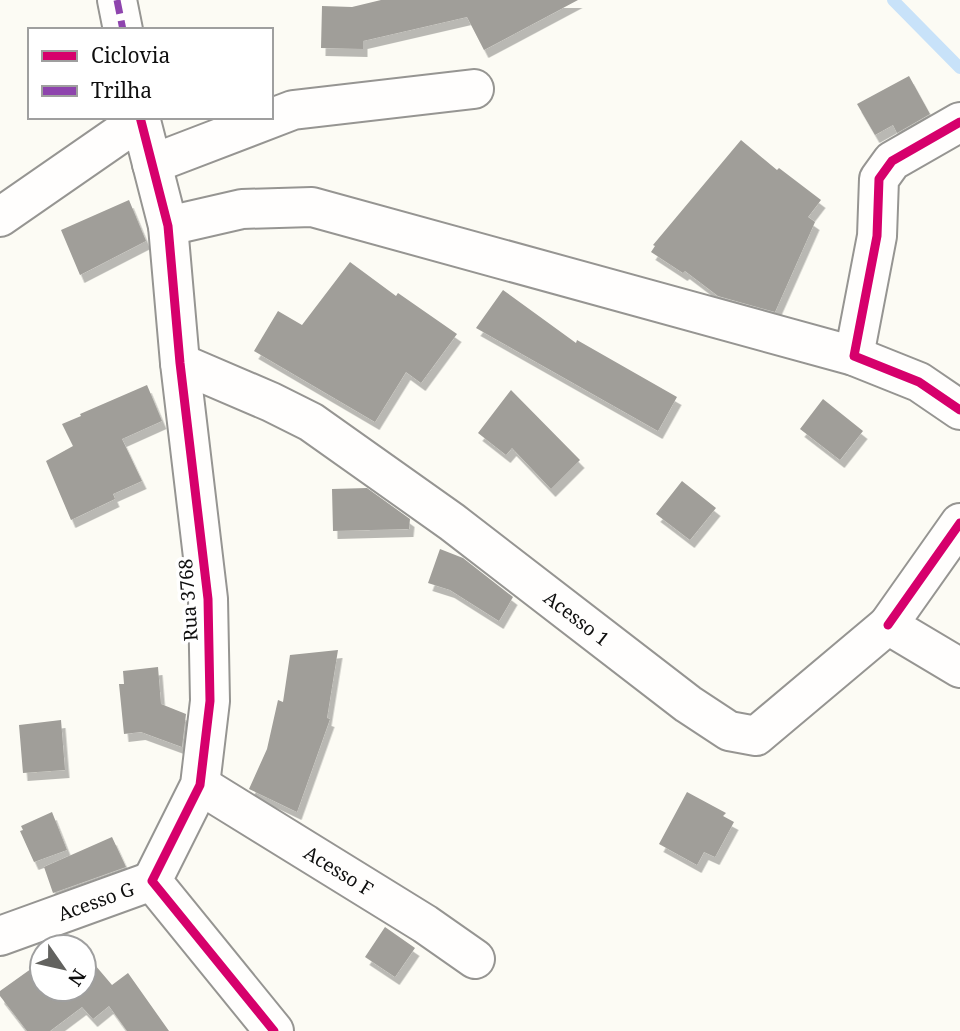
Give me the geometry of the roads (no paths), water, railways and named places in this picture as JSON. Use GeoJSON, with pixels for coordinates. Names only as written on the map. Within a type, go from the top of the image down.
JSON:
{"type":"FeatureCollection","features":[{"type":"Feature","properties":{"kind":"street"},"geometry":{"type":"LineString","coordinates":[[117,0],[123,28]]}},
{"type":"Feature","properties":{"kind":"street"},"geometry":{"type":"LineString","coordinates":[[273,118],[293,110],[474,89]]}},
{"type":"Feature","properties":{"kind":"street"},"geometry":{"type":"LineString","coordinates":[[0,217],[140,119]]}},
{"type":"Feature","properties":{"kind":"street","name":"Rua 3768"},"geometry":{"type":"LineString","coordinates":[[140,119],[168,226],[180,363],[208,599],[210,701],[200,785],[152,881]]}},
{"type":"Feature","properties":{"kind":"street"},"geometry":{"type":"LineString","coordinates":[[152,164],[270,119]]}},
{"type":"Feature","properties":{"kind":"street"},"geometry":{"type":"LineString","coordinates":[[854,356],[877,236],[879,179],[892,161],[960,122]]}},
{"type":"Feature","properties":{"kind":"street"},"geometry":{"type":"LineString","coordinates":[[168,226],[242,209],[312,207],[854,356],[919,382],[960,410]]}},
{"type":"Feature","properties":{"kind":"street","name":"Acesso 1"},"geometry":{"type":"LineString","coordinates":[[180,363],[311,422],[452,522],[688,704],[729,731],[756,736],[888,625]]}},
{"type":"Feature","properties":{"kind":"street"},"geometry":{"type":"LineString","coordinates":[[960,523],[888,625],[960,668]]}},
{"type":"Feature","properties":{"kind":"street","name":"Acesso F"},"geometry":{"type":"LineString","coordinates":[[200,785],[475,959]]}},
{"type":"Feature","properties":{"kind":"street"},"geometry":{"type":"LineString","coordinates":[[152,881],[274,1031]]}},
{"type":"Feature","properties":{"kind":"street","name":"Acesso G"},"geometry":{"type":"LineString","coordinates":[[4,923],[152,881]]}},
{"type":"Feature","properties":{"kind":"waterway"},"geometry":{"type":"LineString","coordinates":[[893,0],[960,68]]}}]}
